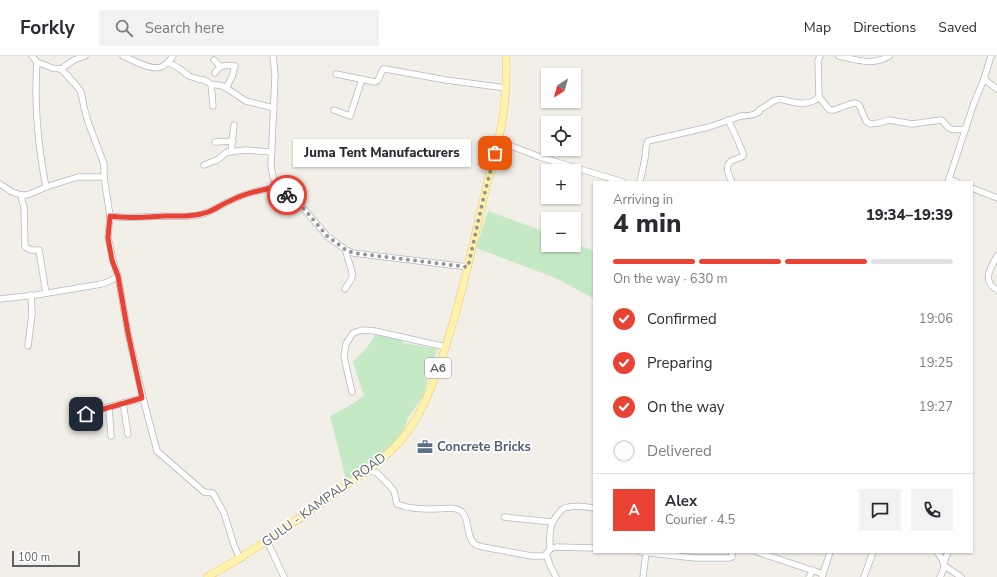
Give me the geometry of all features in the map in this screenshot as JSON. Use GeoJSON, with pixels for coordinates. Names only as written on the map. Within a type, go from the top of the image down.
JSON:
{"type":"FeatureCollection","features":[{"type":"Feature","properties":{"kind":"main road","name":"GULU - KAMPALA ROAD"},"geometry":{"type":"LineString","coordinates":[[207,577],[240,559],[267,541],[389,454],[414,424],[425,402],[446,347],[468,267],[502,119],[506,88],[506,56]]}},
{"type":"Feature","properties":{"kind":"street"},"geometry":{"type":"LineString","coordinates":[[32,56],[37,62],[52,68],[61,69],[82,92],[88,122],[104,164],[104,177],[110,216],[108,238],[112,260],[118,276],[142,398],[157,451],[204,492],[213,493],[224,513],[240,559]]}},
{"type":"Feature","properties":{"kind":"street"},"geometry":{"type":"LineString","coordinates":[[61,69],[74,60],[85,56]]}},
{"type":"Feature","properties":{"kind":"street"},"geometry":{"type":"LineString","coordinates":[[124,56],[154,69],[161,67],[173,56]]}},
{"type":"Feature","properties":{"kind":"street"},"geometry":{"type":"LineString","coordinates":[[273,56],[274,108],[271,168],[277,187],[305,210],[327,236],[346,250],[353,253],[468,267]]}},
{"type":"Feature","properties":{"kind":"street"},"geometry":{"type":"LineString","coordinates":[[820,56],[818,61],[819,97],[830,110],[855,103],[858,104],[866,121],[870,124],[889,120],[912,124],[941,120],[950,129],[966,129]]}},
{"type":"Feature","properties":{"kind":"street"},"geometry":{"type":"LineString","coordinates":[[839,56],[862,62],[880,60],[889,56]]}},
{"type":"Feature","properties":{"kind":"street"},"geometry":{"type":"LineString","coordinates":[[949,180],[974,102],[984,79],[991,56]]}},
{"type":"Feature","properties":{"kind":"street"},"geometry":{"type":"LineString","coordinates":[[214,60],[220,66]]}},
{"type":"Feature","properties":{"kind":"street"},"geometry":{"type":"LineString","coordinates":[[37,62],[36,79],[38,133],[46,188]]}},
{"type":"Feature","properties":{"kind":"street"},"geometry":{"type":"LineString","coordinates":[[168,62],[189,76],[198,80],[204,80],[211,84],[223,86],[246,101],[274,108]]}},
{"type":"Feature","properties":{"kind":"street"},"geometry":{"type":"LineString","coordinates":[[215,72],[220,66],[235,66],[232,77],[226,88]]}},
{"type":"Feature","properties":{"kind":"street"},"geometry":{"type":"LineString","coordinates":[[336,74],[376,82],[383,69],[385,69],[446,80],[506,88]]}},
{"type":"Feature","properties":{"kind":"street"},"geometry":{"type":"LineString","coordinates":[[334,110],[350,116],[362,79]]}},
{"type":"Feature","properties":{"kind":"street"},"geometry":{"type":"LineString","coordinates":[[984,79],[997,89]]}},
{"type":"Feature","properties":{"kind":"street"},"geometry":{"type":"LineString","coordinates":[[211,84],[214,106]]}},
{"type":"Feature","properties":{"kind":"street"},"geometry":{"type":"LineString","coordinates":[[640,181],[648,141],[709,127],[742,116],[756,114],[777,100],[809,103],[815,101],[819,97]]}},
{"type":"Feature","properties":{"kind":"street"},"geometry":{"type":"LineString","coordinates":[[728,120],[743,154],[743,156],[731,162],[727,168],[732,181]]}},
{"type":"Feature","properties":{"kind":"street"},"geometry":{"type":"LineString","coordinates":[[231,152],[234,124]]}},
{"type":"Feature","properties":{"kind":"street"},"geometry":{"type":"LineString","coordinates":[[215,142],[233,141]]}},
{"type":"Feature","properties":{"kind":"street"},"geometry":{"type":"LineString","coordinates":[[498,141],[540,157],[620,181]]}},
{"type":"Feature","properties":{"kind":"street"},"geometry":{"type":"LineString","coordinates":[[204,165],[217,160],[227,152],[245,150],[272,152]]}},
{"type":"Feature","properties":{"kind":"street"},"geometry":{"type":"LineString","coordinates":[[0,184],[12,192],[22,195],[30,194],[78,177],[104,177]]}},
{"type":"Feature","properties":{"kind":"street"},"geometry":{"type":"LineString","coordinates":[[110,216],[118,218],[135,218],[196,215],[207,213],[219,208],[230,200],[254,191],[277,187]]}},
{"type":"Feature","properties":{"kind":"street"},"geometry":{"type":"LineString","coordinates":[[973,188],[997,198]]}},
{"type":"Feature","properties":{"kind":"street"},"geometry":{"type":"LineString","coordinates":[[22,195],[24,207],[25,248],[39,250],[46,293]]}},
{"type":"Feature","properties":{"kind":"street"},"geometry":{"type":"LineString","coordinates":[[346,250],[352,270],[352,277],[346,289]]}},
{"type":"Feature","properties":{"kind":"street"},"geometry":{"type":"LineString","coordinates":[[997,256],[988,276],[988,280],[997,290]]}},
{"type":"Feature","properties":{"kind":"street"},"geometry":{"type":"LineString","coordinates":[[0,299],[106,283],[112,281],[118,276]]}},
{"type":"Feature","properties":{"kind":"street"},"geometry":{"type":"LineString","coordinates":[[28,346],[32,314],[31,295]]}},
{"type":"Feature","properties":{"kind":"street"},"geometry":{"type":"LineString","coordinates":[[352,392],[344,357],[346,344],[353,333],[362,330],[375,331],[446,347]]}},
{"type":"Feature","properties":{"kind":"street"},"geometry":{"type":"LineString","coordinates":[[86,414],[142,398]]}},
{"type":"Feature","properties":{"kind":"street"},"geometry":{"type":"LineString","coordinates":[[123,403],[128,434]]}},
{"type":"Feature","properties":{"kind":"street"},"geometry":{"type":"LineString","coordinates":[[109,407],[111,436]]}},
{"type":"Feature","properties":{"kind":"street"},"geometry":{"type":"LineString","coordinates":[[367,470],[377,473],[390,485],[400,506],[429,509],[450,508],[461,511],[466,518],[472,541],[484,547],[532,556],[544,556],[550,549],[556,547],[593,548]]}},
{"type":"Feature","properties":{"kind":"street"},"geometry":{"type":"LineString","coordinates":[[550,549],[550,532],[552,522],[560,511],[568,507],[593,508]]}},
{"type":"Feature","properties":{"kind":"street"},"geometry":{"type":"LineString","coordinates":[[504,517],[552,522]]}},
{"type":"Feature","properties":{"kind":"street"},"geometry":{"type":"LineString","coordinates":[[267,541],[284,577]]}},
{"type":"Feature","properties":{"kind":"street"},"geometry":{"type":"LineString","coordinates":[[643,553],[643,577]]}},
{"type":"Feature","properties":{"kind":"street"},"geometry":{"type":"LineString","coordinates":[[652,553],[696,558],[729,558],[732,557],[732,553]]}},
{"type":"Feature","properties":{"kind":"street"},"geometry":{"type":"LineString","coordinates":[[760,553],[813,570],[823,575],[830,553]]}},
{"type":"Feature","properties":{"kind":"street"},"geometry":{"type":"LineString","coordinates":[[864,577],[873,553]]}},
{"type":"Feature","properties":{"kind":"street"},"geometry":{"type":"LineString","coordinates":[[937,553],[944,564],[961,577]]}},
{"type":"Feature","properties":{"kind":"street"},"geometry":{"type":"LineString","coordinates":[[940,577],[948,553]]}},
{"type":"Feature","properties":{"kind":"street"},"geometry":{"type":"LineString","coordinates":[[546,554],[556,577]]}},
{"type":"Feature","properties":{"kind":"street"},"geometry":{"type":"LineString","coordinates":[[810,577],[813,570]]}},
{"type":"Feature","properties":{"kind":"green space"},"geometry":{"type":"Polygon","coordinates":[[[488,211],[541,230],[541,252],[581,252],[581,246],[593,251],[593,298],[558,279],[476,248],[488,211]]]}},
{"type":"Feature","properties":{"kind":"green space"},"geometry":{"type":"Polygon","coordinates":[[[376,334],[402,339],[403,343],[437,349],[423,396],[408,418],[403,433],[380,457],[347,483],[330,416],[364,396],[353,362],[368,346],[376,334]]]}},
{"type":"Feature","properties":{"kind":"way so far"},"geometry":{"type":"LineString","coordinates":[[287,195],[305,210],[327,236],[346,250],[353,253],[468,267],[495,153]]}},
{"type":"Feature","properties":{"kind":"place","name":"Juma Tent Manufacturers"},"geometry":{"type":"Point","coordinates":[495,153]}},
{"type":"Feature","properties":{"kind":"place","name":"Concrete Bricks"},"geometry":{"type":"Point","coordinates":[425,447]}},
{"type":"Feature","properties":{"kind":"route"},"geometry":{"type":"LineString","coordinates":[[86,414],[142,398],[118,276],[112,260],[108,238],[110,216],[118,218],[135,218],[196,215],[207,213],[219,208],[230,200],[254,191],[277,187],[287,195]]}}]}
